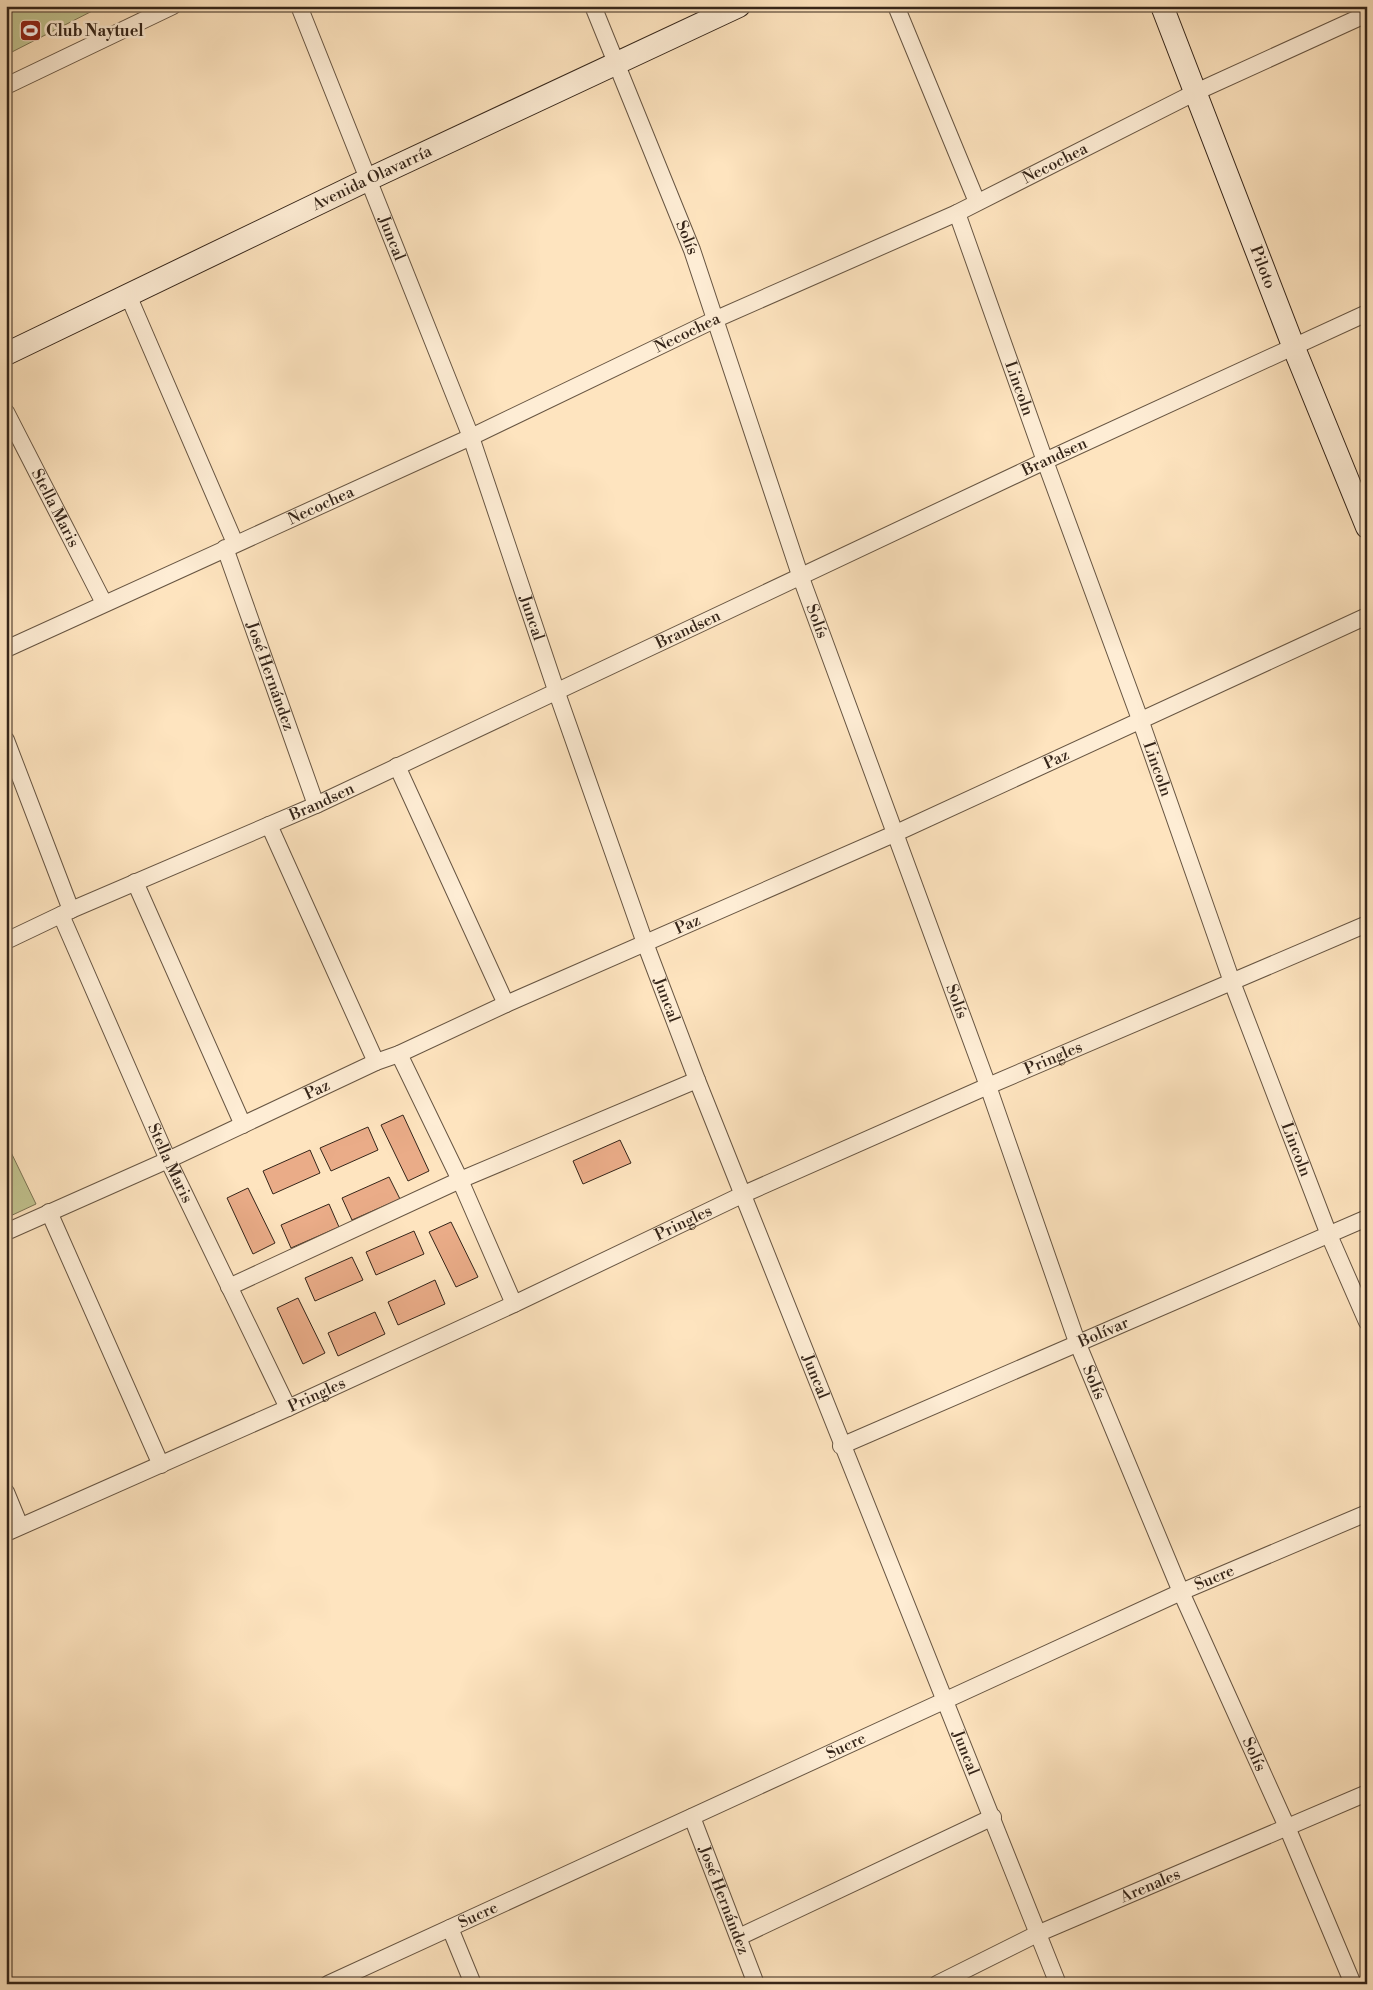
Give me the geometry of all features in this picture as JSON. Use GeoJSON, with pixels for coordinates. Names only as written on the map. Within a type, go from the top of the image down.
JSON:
{"type":"FeatureCollection","features":[{"type":"Feature","properties":{"kind":"main road","name":"Avenida Olavarría"},"geometry":{"type":"LineString","coordinates":[[6,354],[367,180],[739,6]]}},
{"type":"Feature","properties":{"kind":"main road","name":"Piloto"},"geometry":{"type":"LineString","coordinates":[[1162,6],[1294,348],[1367,527]]}},
{"type":"Feature","properties":{"kind":"street"},"geometry":{"type":"LineString","coordinates":[[6,86],[173,6]]}},
{"type":"Feature","properties":{"kind":"street","name":"Juncal"},"geometry":{"type":"LineString","coordinates":[[299,6],[471,437],[557,693],[645,942],[697,1080],[744,1194],[842,1446],[993,1817],[1058,1984]]}},
{"type":"Feature","properties":{"kind":"street","name":"Solís"},"geometry":{"type":"LineString","coordinates":[[593,6],[615,65],[692,250],[800,575],[988,1086],[1077,1342],[1181,1592],[1287,1827],[1353,1984]]}},
{"type":"Feature","properties":{"kind":"street"},"geometry":{"type":"LineString","coordinates":[[896,6],[977,202]]}},
{"type":"Feature","properties":{"kind":"street","name":"Necochea"},"geometry":{"type":"LineString","coordinates":[[6,649],[104,602],[471,437],[714,320],[957,213],[1196,92],[1367,14]]}},
{"type":"Feature","properties":{"kind":"street","name":"Lincoln"},"geometry":{"type":"LineString","coordinates":[[957,213],[1045,461],[1141,722],[1232,982],[1329,1235],[1367,1322]]}},
{"type":"Feature","properties":{"kind":"street","name":"José Hernández"},"geometry":{"type":"LineString","coordinates":[[128,295],[230,546],[316,805]]}},
{"type":"Feature","properties":{"kind":"street","name":"Brandsen"},"geometry":{"type":"LineString","coordinates":[[6,941],[135,882],[316,805],[557,693],[800,575],[1367,313]]}},
{"type":"Feature","properties":{"kind":"street","name":"Stella Maris"},"geometry":{"type":"LineString","coordinates":[[6,412],[104,602]]}},
{"type":"Feature","properties":{"kind":"street","name":"Paz"},"geometry":{"type":"LineString","coordinates":[[6,1232],[168,1160],[376,1062],[399,1054],[645,942],[894,834],[1141,722],[1367,616]]}},
{"type":"Feature","properties":{"kind":"street","name":"Stella Maris"},"geometry":{"type":"LineString","coordinates":[[6,740],[66,913],[168,1160],[288,1408]]}},
{"type":"Feature","properties":{"kind":"street"},"geometry":{"type":"LineString","coordinates":[[398,766],[506,1004]]}},
{"type":"Feature","properties":{"kind":"street"},"geometry":{"type":"LineString","coordinates":[[268,826],[376,1062]]}},
{"type":"Feature","properties":{"kind":"street"},"geometry":{"type":"LineString","coordinates":[[135,882],[244,1125]]}},
{"type":"Feature","properties":{"kind":"street","name":"Pringles"},"geometry":{"type":"LineString","coordinates":[[13,1529],[161,1466],[288,1408],[514,1304],[744,1194],[988,1086],[1367,924]]}},
{"type":"Feature","properties":{"kind":"street"},"geometry":{"type":"LineString","coordinates":[[399,1054],[460,1180],[514,1304]]}},
{"type":"Feature","properties":{"kind":"street"},"geometry":{"type":"LineString","coordinates":[[229,1287],[460,1180],[697,1080]]}},
{"type":"Feature","properties":{"kind":"street"},"geometry":{"type":"LineString","coordinates":[[49,1212],[161,1466]]}},
{"type":"Feature","properties":{"kind":"street","name":"Bolívar"},"geometry":{"type":"LineString","coordinates":[[842,1446],[1077,1342],[1367,1218]]}},
{"type":"Feature","properties":{"kind":"street"},"geometry":{"type":"LineString","coordinates":[[6,1492],[13,1529]]}},
{"type":"Feature","properties":{"kind":"street","name":"Sucre"},"geometry":{"type":"LineString","coordinates":[[328,1984],[1181,1592],[1367,1513]]}},
{"type":"Feature","properties":{"kind":"street","name":"Arenales"},"geometry":{"type":"LineString","coordinates":[[937,1984],[1038,1934],[1367,1793]]}},
{"type":"Feature","properties":{"kind":"street","name":"José Hernández"},"geometry":{"type":"LineString","coordinates":[[692,1817],[756,1984]]}},
{"type":"Feature","properties":{"kind":"street"},"geometry":{"type":"LineString","coordinates":[[739,1937],[993,1817]]}},
{"type":"Feature","properties":{"kind":"street"},"geometry":{"type":"LineString","coordinates":[[450,1928],[473,1984]]}},
{"type":"Feature","properties":{"kind":"green space","name":"Club Naytuel"},"geometry":{"type":"Polygon","coordinates":[[[6,6],[102,6],[6,55],[6,6]]]}},
{"type":"Feature","properties":{"kind":"green space"},"geometry":{"type":"Polygon","coordinates":[[[6,1142],[36,1204],[6,1218],[6,1142]]]}},
{"type":"Feature","properties":{"kind":"building"},"geometry":{"type":"Polygon","coordinates":[[[403,1115],[429,1171],[408,1181],[381,1125],[403,1115]]]}},
{"type":"Feature","properties":{"kind":"building"},"geometry":{"type":"Polygon","coordinates":[[[368,1127],[378,1150],[331,1171],[320,1148],[368,1127]]]}},
{"type":"Feature","properties":{"kind":"building"},"geometry":{"type":"Polygon","coordinates":[[[620,1140],[631,1163],[583,1184],[573,1161],[620,1140]]]}},
{"type":"Feature","properties":{"kind":"building"},"geometry":{"type":"Polygon","coordinates":[[[310,1150],[320,1173],[273,1194],[263,1171],[310,1150]]]}},
{"type":"Feature","properties":{"kind":"building"},"geometry":{"type":"Polygon","coordinates":[[[389,1177],[400,1199],[352,1220],[342,1198],[389,1177]]]}},
{"type":"Feature","properties":{"kind":"building"},"geometry":{"type":"Polygon","coordinates":[[[248,1188],[275,1243],[253,1254],[227,1198],[248,1188]]]}},
{"type":"Feature","properties":{"kind":"building"},"geometry":{"type":"Polygon","coordinates":[[[329,1204],[339,1227],[291,1248],[281,1225],[329,1204]]]}},
{"type":"Feature","properties":{"kind":"building"},"geometry":{"type":"Polygon","coordinates":[[[451,1222],[478,1277],[456,1287],[429,1232],[451,1222]]]}},
{"type":"Feature","properties":{"kind":"building"},"geometry":{"type":"Polygon","coordinates":[[[414,1231],[424,1254],[376,1275],[366,1252],[414,1231]]]}},
{"type":"Feature","properties":{"kind":"building"},"geometry":{"type":"Polygon","coordinates":[[[352,1257],[363,1280],[315,1301],[305,1278],[352,1257]]]}},
{"type":"Feature","properties":{"kind":"building"},"geometry":{"type":"Polygon","coordinates":[[[435,1280],[445,1304],[398,1325],[388,1302],[435,1280]]]}},
{"type":"Feature","properties":{"kind":"building"},"geometry":{"type":"Polygon","coordinates":[[[298,1298],[325,1353],[303,1364],[277,1308],[298,1298]]]}},
{"type":"Feature","properties":{"kind":"building"},"geometry":{"type":"Polygon","coordinates":[[[375,1312],[385,1334],[338,1356],[328,1333],[375,1312]]]}},
{"type":"Feature","properties":{"kind":"place","name":"Club Naytuel"},"geometry":{"type":"Point","coordinates":[30,31]}}]}
